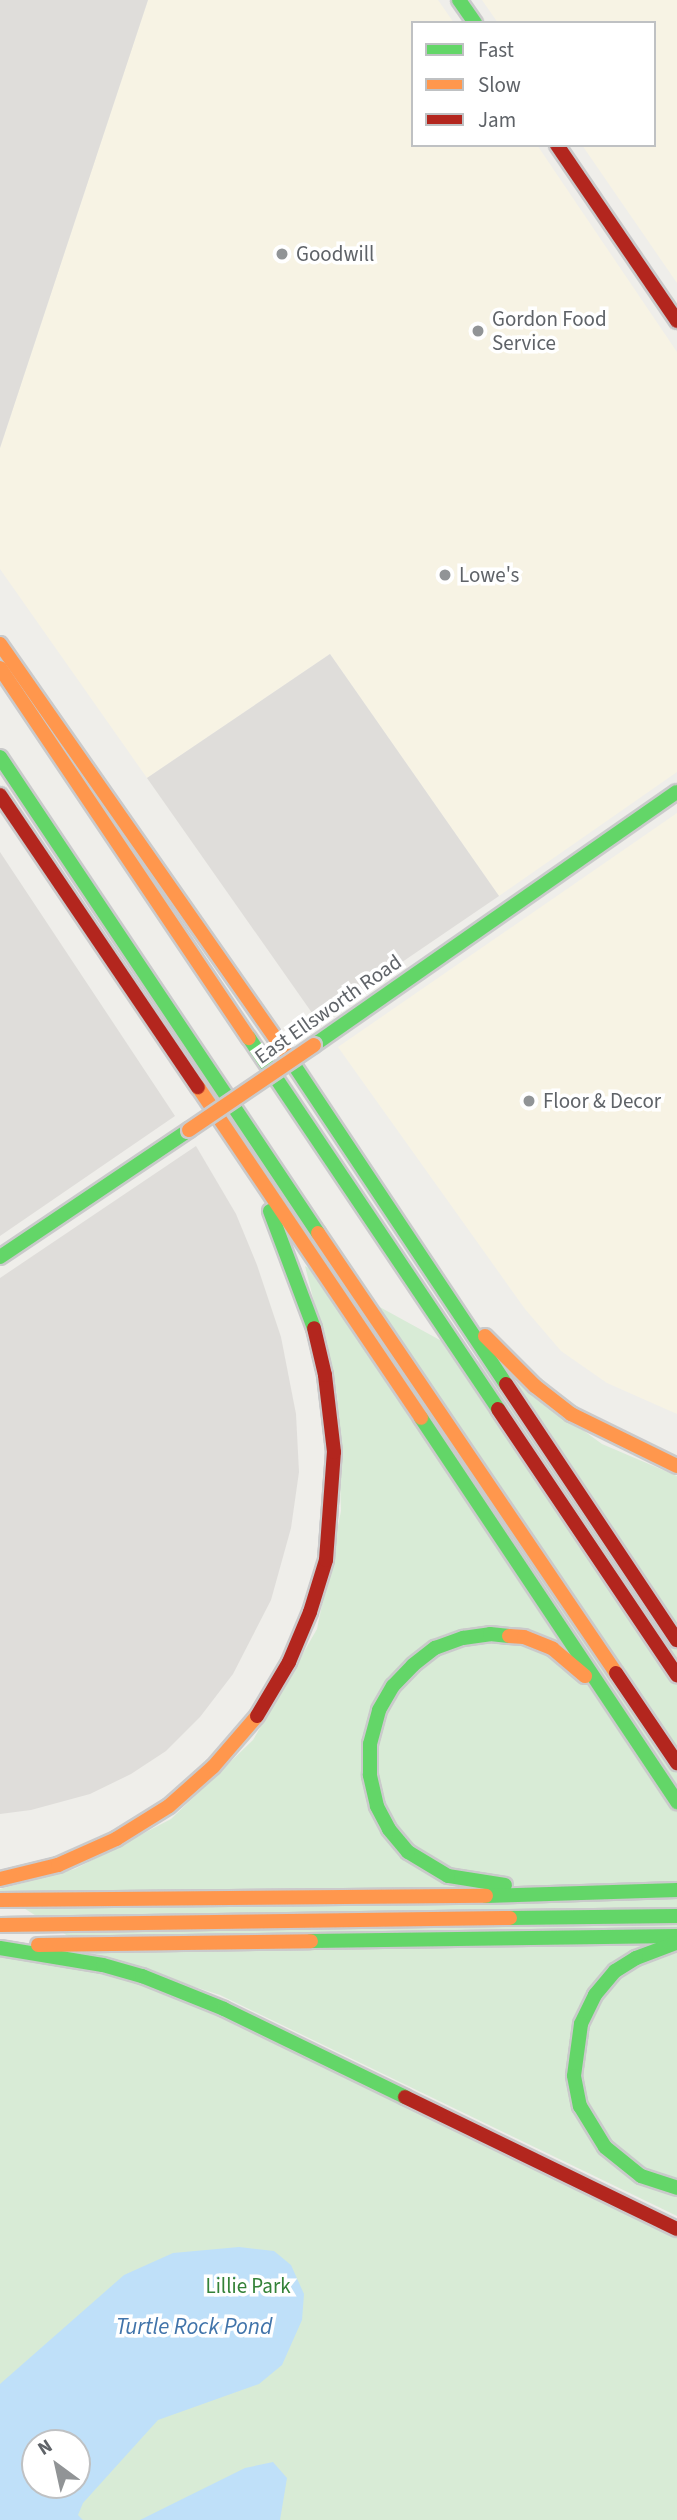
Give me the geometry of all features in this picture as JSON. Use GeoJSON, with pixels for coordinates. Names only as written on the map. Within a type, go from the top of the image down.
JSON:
{"type":"FeatureCollection","features":[{"type":"Feature","properties":{"kind":"main road"},"geometry":{"type":"LineString","coordinates":[[459,0],[474,21]]}},
{"type":"Feature","properties":{"kind":"main road"},"geometry":{"type":"LineString","coordinates":[[559,147],[677,321]]}},
{"type":"Feature","properties":{"kind":"main road"},"geometry":{"type":"LineString","coordinates":[[0,644],[232,974],[677,1640]]}},
{"type":"Feature","properties":{"kind":"main road"},"geometry":{"type":"LineString","coordinates":[[0,667],[677,1675]]}},
{"type":"Feature","properties":{"kind":"main road"},"geometry":{"type":"LineString","coordinates":[[0,757],[204,1065],[677,1763]]}},
{"type":"Feature","properties":{"kind":"main road","name":"East Ellsworth Road"},"geometry":{"type":"LineString","coordinates":[[0,1257],[314,1045],[677,792]]}},
{"type":"Feature","properties":{"kind":"main road"},"geometry":{"type":"LineString","coordinates":[[0,795],[677,1802]]}},
{"type":"Feature","properties":{"kind":"main road"},"geometry":{"type":"LineString","coordinates":[[0,1879],[58,1866],[116,1839],[169,1806],[214,1767],[254,1720],[289,1662],[310,1612],[326,1560],[332,1511],[334,1452],[325,1375],[311,1314],[297,1273],[241,1152]]}},
{"type":"Feature","properties":{"kind":"main road"},"geometry":{"type":"LineString","coordinates":[[446,1292],[501,1355],[571,1414],[677,1466]]}},
{"type":"Feature","properties":{"kind":"main road"},"geometry":{"type":"LineString","coordinates":[[544,1895],[448,1876],[408,1852],[389,1829],[377,1806],[369,1776],[370,1744],[379,1710],[393,1686],[413,1665],[435,1648],[463,1638],[490,1634],[524,1637],[553,1648],[574,1665],[614,1706]]}},
{"type":"Feature","properties":{"kind":"main road"},"geometry":{"type":"LineString","coordinates":[[0,1900],[544,1895],[677,1890]]}},
{"type":"Feature","properties":{"kind":"main road"},"geometry":{"type":"LineString","coordinates":[[0,1926],[677,1916]]}},
{"type":"Feature","properties":{"kind":"main road"},"geometry":{"type":"LineString","coordinates":[[0,1947],[677,1936]]}},
{"type":"Feature","properties":{"kind":"main road"},"geometry":{"type":"LineString","coordinates":[[677,1943],[636,1958],[615,1971],[595,1996],[581,2024],[575,2053],[575,2076],[580,2106],[605,2147],[641,2176],[677,2188]]}},
{"type":"Feature","properties":{"kind":"main road"},"geometry":{"type":"LineString","coordinates":[[0,1947],[103,1965],[142,1976],[224,2009],[677,2229]]}},
{"type":"Feature","properties":{"kind":"shaded area"},"geometry":{"type":"Polygon","coordinates":[[[0,0],[148,0],[0,448],[0,0]]]}},
{"type":"Feature","properties":{"kind":"shaded area"},"geometry":{"type":"Polygon","coordinates":[[[148,0],[438,0],[453,21],[411,21],[411,147],[538,147],[677,352],[677,772],[499,896],[330,654],[147,778],[0,569],[0,448],[148,0]]]}},
{"type":"Feature","properties":{"kind":"shaded area"},"geometry":{"type":"Polygon","coordinates":[[[482,0],[677,0],[677,283],[583,147],[656,147],[656,21],[497,21],[482,0]]]}},
{"type":"Feature","properties":{"kind":"shaded area"},"geometry":{"type":"Polygon","coordinates":[[[330,654],[499,896],[317,1020],[147,778],[330,654]]]}},
{"type":"Feature","properties":{"kind":"shaded area"},"geometry":{"type":"Polygon","coordinates":[[[677,813],[677,1414],[607,1383],[561,1351],[525,1309],[338,1047],[677,813]]]}},
{"type":"Feature","properties":{"kind":"shaded area"},"geometry":{"type":"Polygon","coordinates":[[[0,852],[175,1116],[0,1236],[0,852]]]}},
{"type":"Feature","properties":{"kind":"shaded area"},"geometry":{"type":"Polygon","coordinates":[[[196,1146],[236,1214],[257,1265],[281,1337],[296,1414],[299,1472],[291,1528],[271,1600],[233,1674],[200,1717],[166,1751],[131,1774],[90,1794],[31,1810],[0,1814],[0,1278],[196,1146]]]}},
{"type":"Feature","properties":{"kind":"green space"},"geometry":{"type":"Polygon","coordinates":[[[305,1266],[518,1383],[602,1444],[677,1476],[677,2216],[220,1995],[101,1957],[0,1893],[0,1889],[75,1869],[171,1819],[253,1740],[317,1629],[341,1511],[337,1394],[305,1266]]]}},
{"type":"Feature","properties":{"kind":"green space","name":"Lillie Park"},"geometry":{"type":"Polygon","coordinates":[[[0,1954],[120,1976],[189,2001],[677,2235],[677,2520],[0,2520],[0,1954]]]}},
{"type":"Feature","properties":{"kind":"water","name":"Turtle Rock Pond"},"geometry":{"type":"Polygon","coordinates":[[[239,2247],[274,2251],[291,2265],[304,2294],[302,2320],[282,2365],[259,2384],[158,2420],[91,2494],[91,2429],[21,2429],[21,2499],[87,2499],[78,2515],[83,2520],[0,2520],[0,2384],[124,2275],[173,2253],[239,2247]]]}},
{"type":"Feature","properties":{"kind":"water"},"geometry":{"type":"Polygon","coordinates":[[[273,2462],[287,2478],[280,2520],[140,2520],[245,2468],[273,2462]]]}},
{"type":"Feature","properties":{"kind":"traffic: fast"},"geometry":{"type":"LineString","coordinates":[[459,0],[474,21]]}},
{"type":"Feature","properties":{"kind":"traffic: fast"},"geometry":{"type":"LineString","coordinates":[[0,757],[318,1233]]}},
{"type":"Feature","properties":{"kind":"traffic: fast"},"geometry":{"type":"LineString","coordinates":[[314,1045],[677,792]]}},
{"type":"Feature","properties":{"kind":"traffic: fast"},"geometry":{"type":"LineString","coordinates":[[249,1038],[498,1409]]}},
{"type":"Feature","properties":{"kind":"traffic: fast"},"geometry":{"type":"LineString","coordinates":[[292,1062],[506,1384]]}},
{"type":"Feature","properties":{"kind":"traffic: fast"},"geometry":{"type":"LineString","coordinates":[[0,1257],[189,1130]]}},
{"type":"Feature","properties":{"kind":"traffic: fast"},"geometry":{"type":"LineString","coordinates":[[270,1211],[314,1328]]}},
{"type":"Feature","properties":{"kind":"traffic: fast"},"geometry":{"type":"LineString","coordinates":[[421,1418],[677,1802]]}},
{"type":"Feature","properties":{"kind":"traffic: fast"},"geometry":{"type":"LineString","coordinates":[[505,1885],[448,1876],[408,1852],[389,1829],[377,1806],[370,1775],[370,1744],[379,1710],[393,1686],[413,1665],[435,1648],[463,1638],[490,1634],[509,1636]]}},
{"type":"Feature","properties":{"kind":"traffic: fast"},"geometry":{"type":"LineString","coordinates":[[486,1896],[677,1890]]}},
{"type":"Feature","properties":{"kind":"traffic: fast"},"geometry":{"type":"LineString","coordinates":[[510,1918],[677,1916]]}},
{"type":"Feature","properties":{"kind":"traffic: fast"},"geometry":{"type":"LineString","coordinates":[[311,1941],[677,1936]]}},
{"type":"Feature","properties":{"kind":"traffic: fast"},"geometry":{"type":"LineString","coordinates":[[676,1943],[636,1958],[615,1971],[595,1995],[581,2024],[574,2076],[580,2106],[605,2147],[641,2176],[677,2188]]}},
{"type":"Feature","properties":{"kind":"traffic: fast"},"geometry":{"type":"LineString","coordinates":[[0,1948],[103,1965],[142,1976],[224,2009],[405,2097]]}},
{"type":"Feature","properties":{"kind":"traffic: slow"},"geometry":{"type":"LineString","coordinates":[[0,644],[292,1062]]}},
{"type":"Feature","properties":{"kind":"traffic: slow"},"geometry":{"type":"LineString","coordinates":[[0,668],[249,1038]]}},
{"type":"Feature","properties":{"kind":"traffic: slow"},"geometry":{"type":"LineString","coordinates":[[189,1130],[314,1045]]}},
{"type":"Feature","properties":{"kind":"traffic: slow"},"geometry":{"type":"LineString","coordinates":[[198,1087],[421,1418]]}},
{"type":"Feature","properties":{"kind":"traffic: slow"},"geometry":{"type":"LineString","coordinates":[[318,1233],[616,1673]]}},
{"type":"Feature","properties":{"kind":"traffic: slow"},"geometry":{"type":"LineString","coordinates":[[485,1336],[535,1386],[571,1414],[677,1466]]}},
{"type":"Feature","properties":{"kind":"traffic: slow"},"geometry":{"type":"LineString","coordinates":[[509,1636],[524,1637],[553,1649],[585,1676]]}},
{"type":"Feature","properties":{"kind":"traffic: slow"},"geometry":{"type":"LineString","coordinates":[[0,1879],[58,1865],[116,1839],[169,1806],[213,1767],[257,1716]]}},
{"type":"Feature","properties":{"kind":"traffic: slow"},"geometry":{"type":"LineString","coordinates":[[0,1900],[486,1896]]}},
{"type":"Feature","properties":{"kind":"traffic: slow"},"geometry":{"type":"LineString","coordinates":[[0,1925],[510,1918]]}},
{"type":"Feature","properties":{"kind":"traffic: slow"},"geometry":{"type":"LineString","coordinates":[[38,1945],[311,1941]]}},
{"type":"Feature","properties":{"kind":"traffic: jam"},"geometry":{"type":"LineString","coordinates":[[558,147],[677,321]]}},
{"type":"Feature","properties":{"kind":"traffic: jam"},"geometry":{"type":"LineString","coordinates":[[0,795],[198,1087]]}},
{"type":"Feature","properties":{"kind":"traffic: jam"},"geometry":{"type":"LineString","coordinates":[[257,1716],[289,1662],[310,1612],[326,1560],[334,1452],[325,1375],[314,1328]]}},
{"type":"Feature","properties":{"kind":"traffic: jam"},"geometry":{"type":"LineString","coordinates":[[506,1384],[677,1640]]}},
{"type":"Feature","properties":{"kind":"traffic: jam"},"geometry":{"type":"LineString","coordinates":[[498,1409],[677,1675]]}},
{"type":"Feature","properties":{"kind":"traffic: jam"},"geometry":{"type":"LineString","coordinates":[[616,1673],[677,1763]]}},
{"type":"Feature","properties":{"kind":"traffic: jam"},"geometry":{"type":"LineString","coordinates":[[405,2097],[677,2229]]}},
{"type":"Feature","properties":{"kind":"place","name":"Goodwill"},"geometry":{"type":"Point","coordinates":[282,254]}},
{"type":"Feature","properties":{"kind":"place","name":"Gordon Food Service"},"geometry":{"type":"Point","coordinates":[478,331]}},
{"type":"Feature","properties":{"kind":"place","name":"Lowe's"},"geometry":{"type":"Point","coordinates":[445,575]}},
{"type":"Feature","properties":{"kind":"place","name":"Floor & Decor"},"geometry":{"type":"Point","coordinates":[529,1101]}}]}
